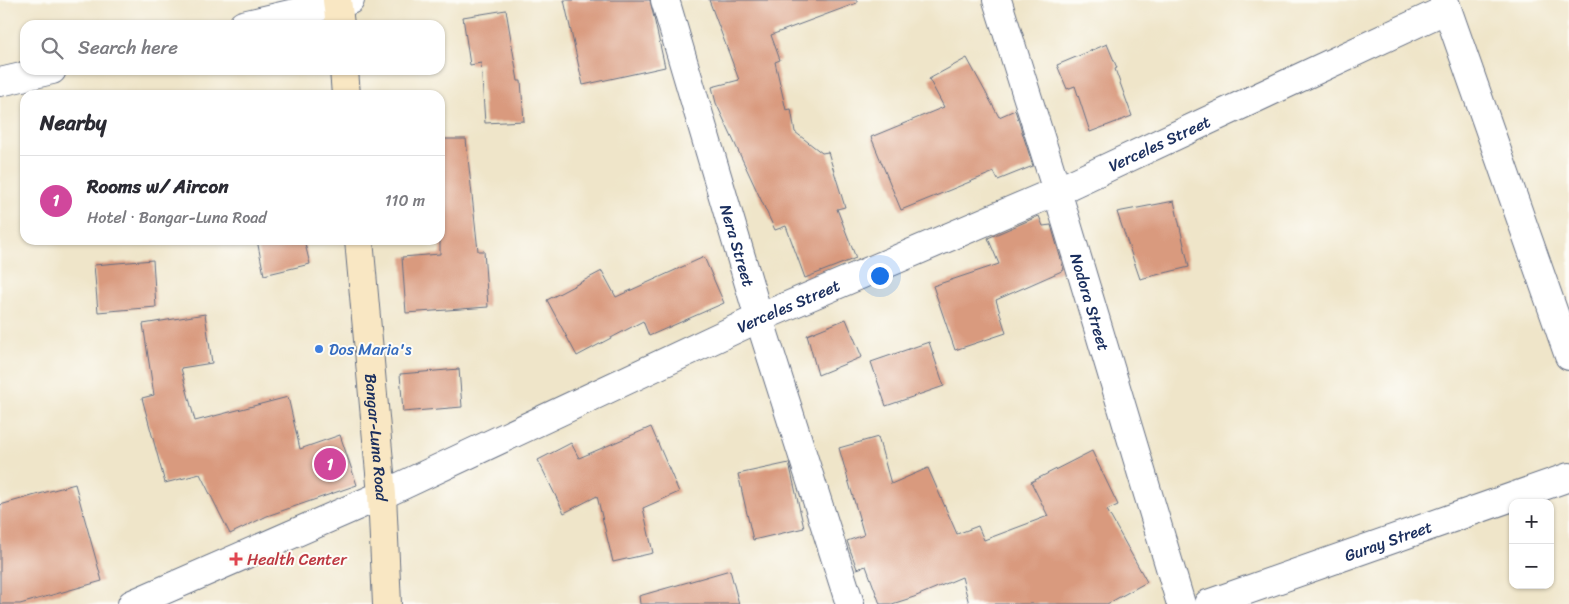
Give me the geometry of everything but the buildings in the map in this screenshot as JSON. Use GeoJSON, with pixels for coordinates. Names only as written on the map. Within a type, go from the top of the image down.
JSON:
{"type":"FeatureCollection","features":[{"type":"Feature","properties":{"kind":"main road"},"geometry":{"type":"LineString","coordinates":[[344,75],[346,90]]}},
{"type":"Feature","properties":{"kind":"main road","name":"Bangar-Luna Road"},"geometry":{"type":"LineString","coordinates":[[359,245],[382,495],[387,604]]}},
{"type":"Feature","properties":{"kind":"street","name":"Nera Street"},"geometry":{"type":"LineString","coordinates":[[665,0],[759,318],[850,604]]}},
{"type":"Feature","properties":{"kind":"street","name":"Nodora Street"},"geometry":{"type":"LineString","coordinates":[[997,0],[1057,190],[1181,604]]}},
{"type":"Feature","properties":{"kind":"street","name":"Verceles Street"},"geometry":{"type":"LineString","coordinates":[[132,604],[382,495],[759,318],[1057,190],[1446,4]]}},
{"type":"Feature","properties":{"kind":"street"},"geometry":{"type":"LineString","coordinates":[[1446,4],[1569,356]]}},
{"type":"Feature","properties":{"kind":"street"},"geometry":{"type":"LineString","coordinates":[[270,20],[341,7]]}},
{"type":"Feature","properties":{"kind":"street"},"geometry":{"type":"LineString","coordinates":[[0,82],[30,75]]}},
{"type":"Feature","properties":{"kind":"street","name":"Guray Street"},"geometry":{"type":"LineString","coordinates":[[1208,604],[1569,478]]}},
{"type":"Feature","properties":{"kind":"place","name":"Dos Maria's"},"geometry":{"type":"Point","coordinates":[319,349]}},
{"type":"Feature","properties":{"kind":"place","name":"Rooms w/ Aircon"},"geometry":{"type":"Point","coordinates":[330,464]}},
{"type":"Feature","properties":{"kind":"place","name":"Health Center"},"geometry":{"type":"Point","coordinates":[236,559]}}]}
